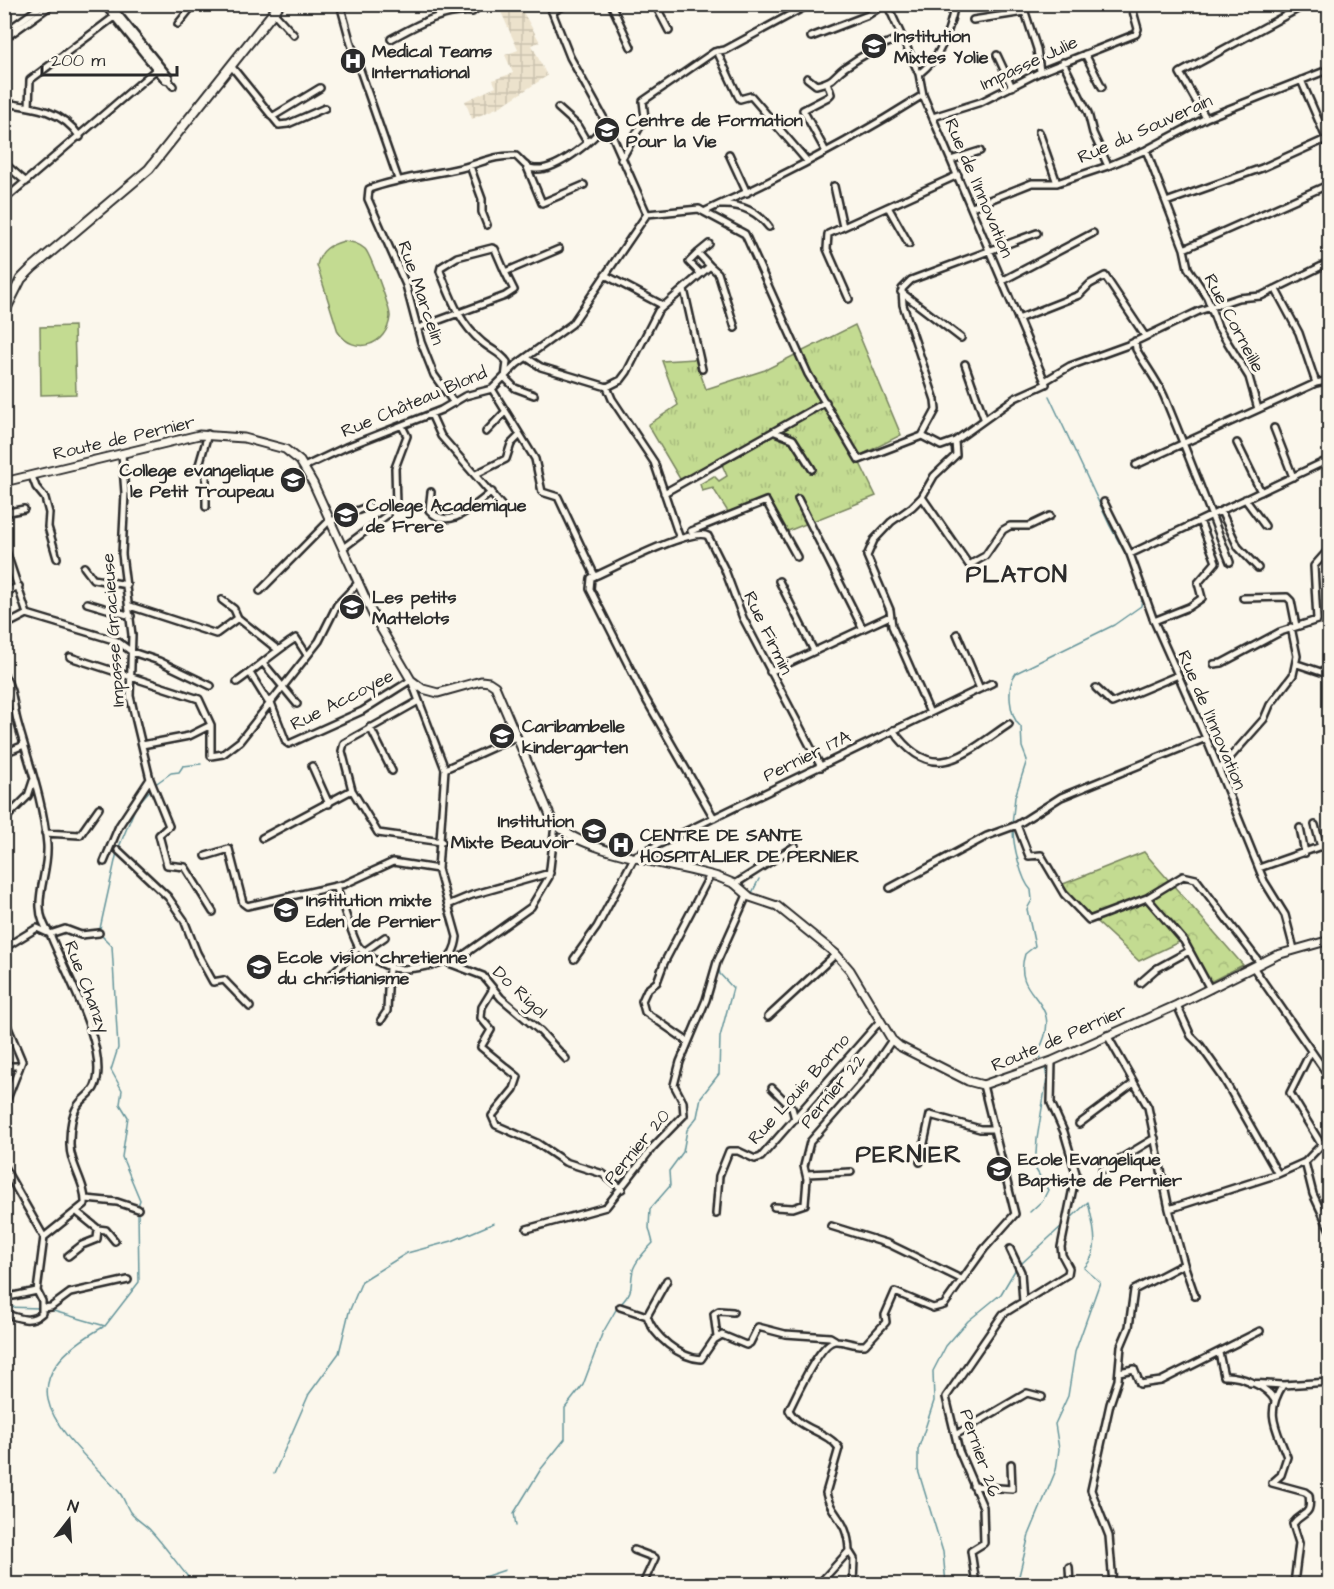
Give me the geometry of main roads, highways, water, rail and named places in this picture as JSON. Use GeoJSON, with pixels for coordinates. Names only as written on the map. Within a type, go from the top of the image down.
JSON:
{"type":"FeatureCollection","features":[{"type":"Feature","properties":{"kind":"main road"},"geometry":{"type":"LineString","coordinates":[[4,313],[21,279],[149,169],[280,4]]}},
{"type":"Feature","properties":{"kind":"waterway"},"geometry":{"type":"LineString","coordinates":[[1049,396],[1110,526],[1131,564]]}},
{"type":"Feature","properties":{"kind":"waterway"},"geometry":{"type":"LineString","coordinates":[[1012,825],[1015,797],[1027,760],[1022,747],[1021,727],[1014,716],[1010,701],[1011,686],[1016,673],[1114,625],[1141,606],[1142,597]]}},
{"type":"Feature","properties":{"kind":"waterway"},"geometry":{"type":"LineString","coordinates":[[154,785],[171,773],[179,772],[183,766],[201,764]]}},
{"type":"Feature","properties":{"kind":"waterway"},"geometry":{"type":"LineString","coordinates":[[119,847],[136,806],[151,789]]}},
{"type":"Feature","properties":{"kind":"waterway"},"geometry":{"type":"LineString","coordinates":[[1013,829],[1018,861],[1031,890],[1032,900],[1027,909],[1035,946],[1025,954],[1022,969],[1025,981],[1043,1009],[1047,1020],[1045,1034],[1038,1052],[1042,1060]]}},
{"type":"Feature","properties":{"kind":"waterway"},"geometry":{"type":"LineString","coordinates":[[117,852],[99,933],[112,946],[118,1048],[111,1070],[122,1090],[120,1104],[128,1117],[122,1157],[140,1200],[138,1206]]}},
{"type":"Feature","properties":{"kind":"waterway"},"geometry":{"type":"LineString","coordinates":[[752,893],[759,879]]}},
{"type":"Feature","properties":{"kind":"waterway"},"geometry":{"type":"LineString","coordinates":[[731,936],[748,900]]}},
{"type":"Feature","properties":{"kind":"waterway"},"geometry":{"type":"LineString","coordinates":[[620,1305],[630,1291],[636,1263],[653,1243],[649,1228],[650,1209],[670,1186],[669,1171],[683,1152],[687,1130],[697,1117],[701,1097],[719,1074],[720,1037],[733,988],[720,974],[718,966]]}},
{"type":"Feature","properties":{"kind":"waterway"},"geometry":{"type":"LineString","coordinates":[[1030,1212],[1043,1200],[1048,1190],[1035,1168],[1037,1139],[1047,1077],[1045,1067]]}},
{"type":"Feature","properties":{"kind":"waterway"},"geometry":{"type":"LineString","coordinates":[[1017,1584],[1029,1535],[1056,1470],[1059,1449],[1055,1424],[1068,1396],[1075,1352],[1100,1282],[1084,1268],[1093,1253],[1095,1237],[1088,1202],[1070,1219]]}},
{"type":"Feature","properties":{"kind":"waterway"},"geometry":{"type":"LineString","coordinates":[[50,1310],[105,1326],[139,1282],[138,1211]]}},
{"type":"Feature","properties":{"kind":"waterway"},"geometry":{"type":"LineString","coordinates":[[274,1474],[309,1394],[339,1353],[349,1312],[362,1281],[407,1253],[452,1241],[494,1223]]}},
{"type":"Feature","properties":{"kind":"waterway"},"geometry":{"type":"LineString","coordinates":[[1022,1263],[1064,1224]]}},
{"type":"Feature","properties":{"kind":"waterway"},"geometry":{"type":"LineString","coordinates":[[946,1584],[943,1552],[918,1470],[918,1450],[934,1401],[933,1371],[946,1346],[968,1321],[1001,1294],[1017,1267]]}},
{"type":"Feature","properties":{"kind":"waterway"},"geometry":{"type":"LineString","coordinates":[[4,1307],[40,1308]]}},
{"type":"Feature","properties":{"kind":"waterway"},"geometry":{"type":"LineString","coordinates":[[516,1526],[514,1513],[541,1469],[565,1439],[565,1408],[583,1385],[602,1334],[617,1308]]}},
{"type":"Feature","properties":{"kind":"waterway"},"geometry":{"type":"LineString","coordinates":[[103,1327],[72,1348],[54,1368],[47,1388],[50,1408],[77,1448],[119,1492],[130,1512],[149,1528],[194,1584]]}},
{"type":"Feature","properties":{"kind":"waterway"},"geometry":{"type":"LineString","coordinates":[[473,1584],[478,1579],[505,1570]]}},
{"type":"Feature","properties":{"kind":"place","name":"Institution Mixtes Yolie"},"geometry":{"type":"Point","coordinates":[874,46]}},
{"type":"Feature","properties":{"kind":"place","name":"Medical Teams International"},"geometry":{"type":"Point","coordinates":[353,61]}},
{"type":"Feature","properties":{"kind":"place","name":"Centre de Formation Pour la Vie"},"geometry":{"type":"Point","coordinates":[607,130]}},
{"type":"Feature","properties":{"kind":"place","name":"College evangelique le Petit Troupeau"},"geometry":{"type":"Point","coordinates":[293,480]}},
{"type":"Feature","properties":{"kind":"place","name":"College Academique de Frere"},"geometry":{"type":"Point","coordinates":[346,515]}},
{"type":"Feature","properties":{"kind":"place","name":"Les petits Mattelots"},"geometry":{"type":"Point","coordinates":[352,607]}},
{"type":"Feature","properties":{"kind":"place","name":"Caribambelle kindergarten"},"geometry":{"type":"Point","coordinates":[502,736]}},
{"type":"Feature","properties":{"kind":"place","name":"Institution Mixte Beauvoir"},"geometry":{"type":"Point","coordinates":[594,831]}},
{"type":"Feature","properties":{"kind":"place","name":"CENTRE DE SANTE HOSPITALIER DE PERNIER"},"geometry":{"type":"Point","coordinates":[621,845]}},
{"type":"Feature","properties":{"kind":"place","name":"Institution mixte Eden de Pernier"},"geometry":{"type":"Point","coordinates":[286,910]}},
{"type":"Feature","properties":{"kind":"place","name":"Ecole vision chretienne du christianisme"},"geometry":{"type":"Point","coordinates":[259,967]}},
{"type":"Feature","properties":{"kind":"place","name":"Ecole Evangelique Baptiste de Pernier"},"geometry":{"type":"Point","coordinates":[999,1169]}},
{"type":"Feature","properties":{"kind":"district","name":"PLATON"},"geometry":{"type":"Point","coordinates":[1017,575]}},
{"type":"Feature","properties":{"kind":"district","name":"PERNIER"},"geometry":{"type":"Point","coordinates":[909,1155]}}]}
